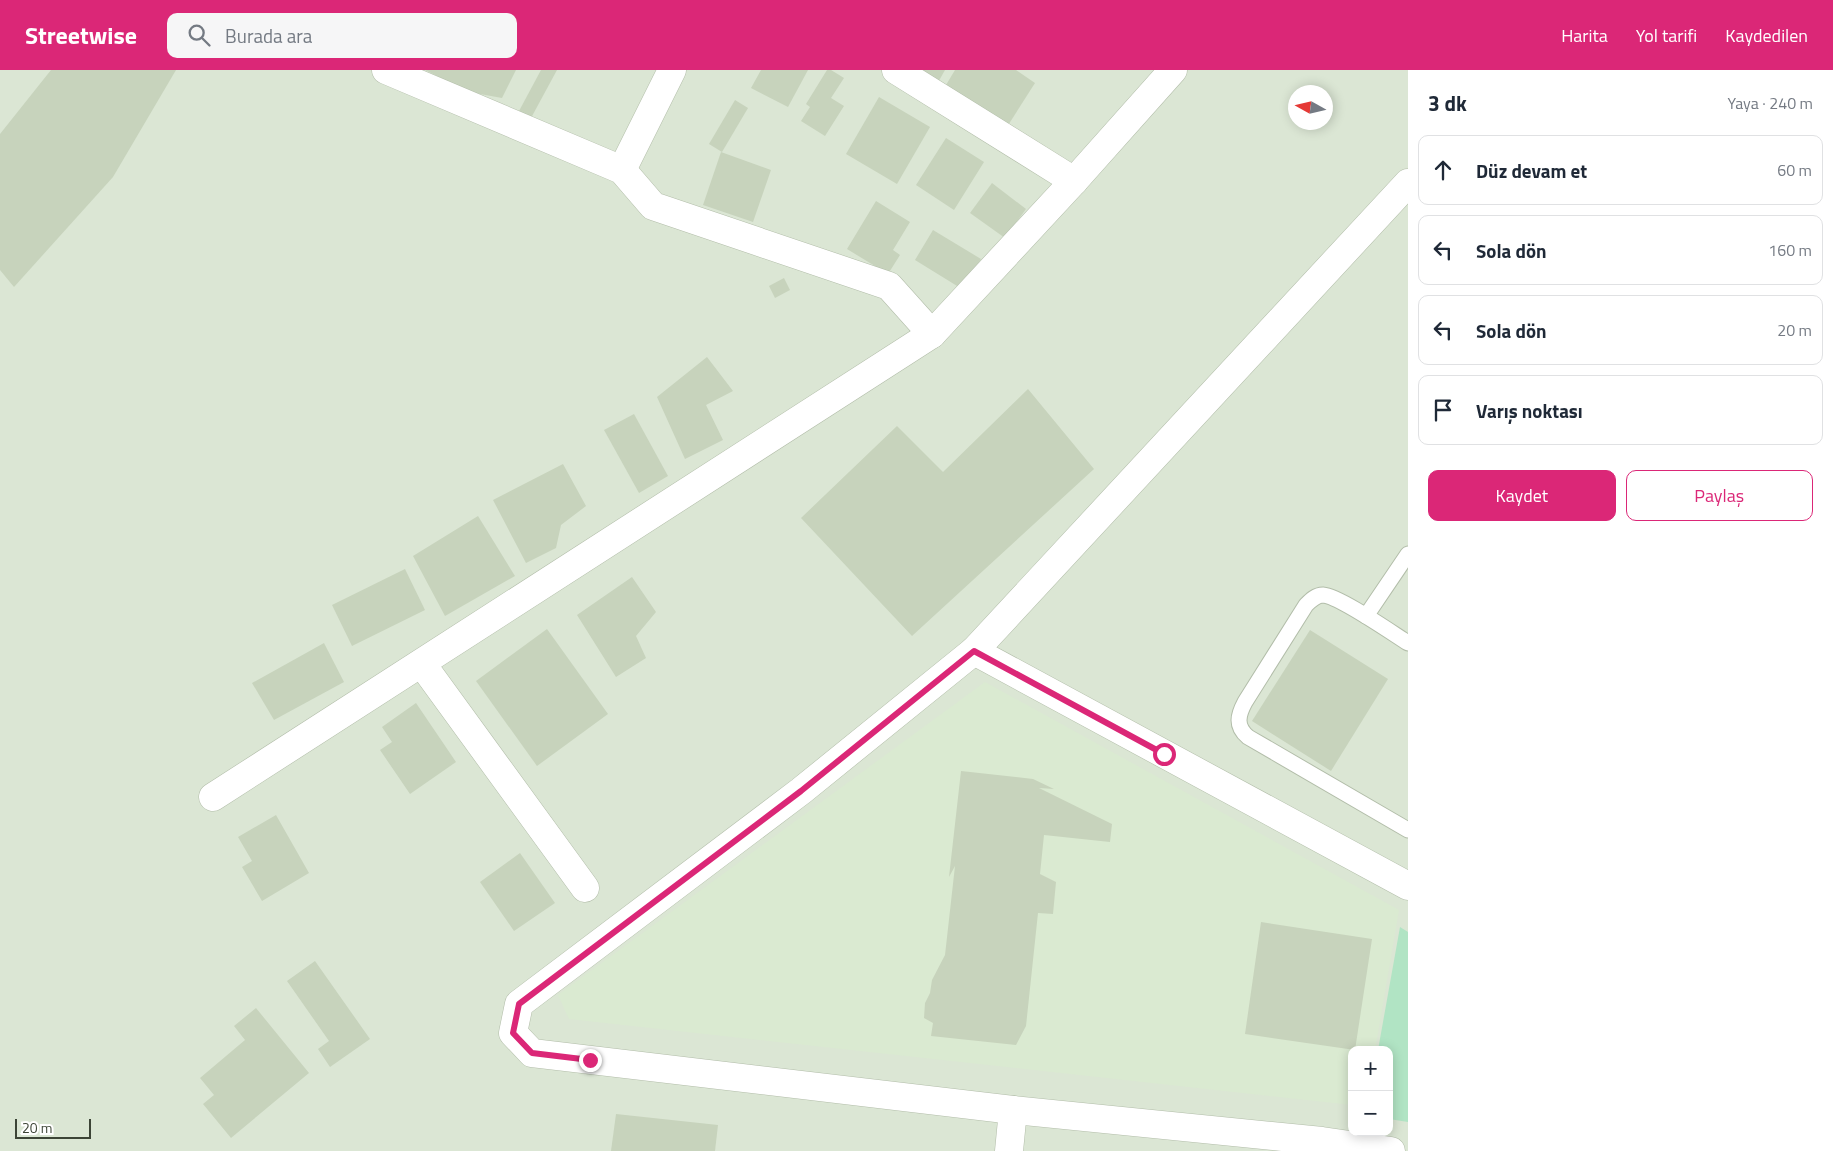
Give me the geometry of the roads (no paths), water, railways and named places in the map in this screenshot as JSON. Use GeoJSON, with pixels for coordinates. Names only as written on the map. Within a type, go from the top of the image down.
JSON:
{"type":"FeatureCollection","features":[{"type":"Feature","properties":{"kind":"street"},"geometry":{"type":"LineString","coordinates":[[386,70],[622,170],[653,206],[889,286],[932,334]]}},
{"type":"Feature","properties":{"kind":"street"},"geometry":{"type":"LineString","coordinates":[[622,170],[672,70]]}},
{"type":"Feature","properties":{"kind":"street"},"geometry":{"type":"LineString","coordinates":[[896,70],[1074,181]]}},
{"type":"Feature","properties":{"kind":"street"},"geometry":{"type":"LineString","coordinates":[[213,797],[932,334],[1074,181],[1173,70]]}},
{"type":"Feature","properties":{"kind":"street"},"geometry":{"type":"LineString","coordinates":[[1391,1151],[1322,1141],[1013,1110],[532,1053],[513,1033],[519,1004],[801,791],[974,651],[1408,183]]}},
{"type":"Feature","properties":{"kind":"street"},"geometry":{"type":"LineString","coordinates":[[974,651],[1408,886]]}},
{"type":"Feature","properties":{"kind":"street"},"geometry":{"type":"LineString","coordinates":[[422,664],[586,888]]}},
{"type":"Feature","properties":{"kind":"street"},"geometry":{"type":"LineString","coordinates":[[1009,1151],[1013,1110]]}},
{"type":"Feature","properties":{"kind":"lane"},"geometry":{"type":"LineString","coordinates":[[1366,616],[1408,554]]}},
{"type":"Feature","properties":{"kind":"lane"},"geometry":{"type":"LineString","coordinates":[[1408,643],[1366,616],[1324,595],[1314,598],[1306,605],[1245,702],[1239,714],[1238,724],[1241,731],[1248,737],[1408,830]]}}]}
